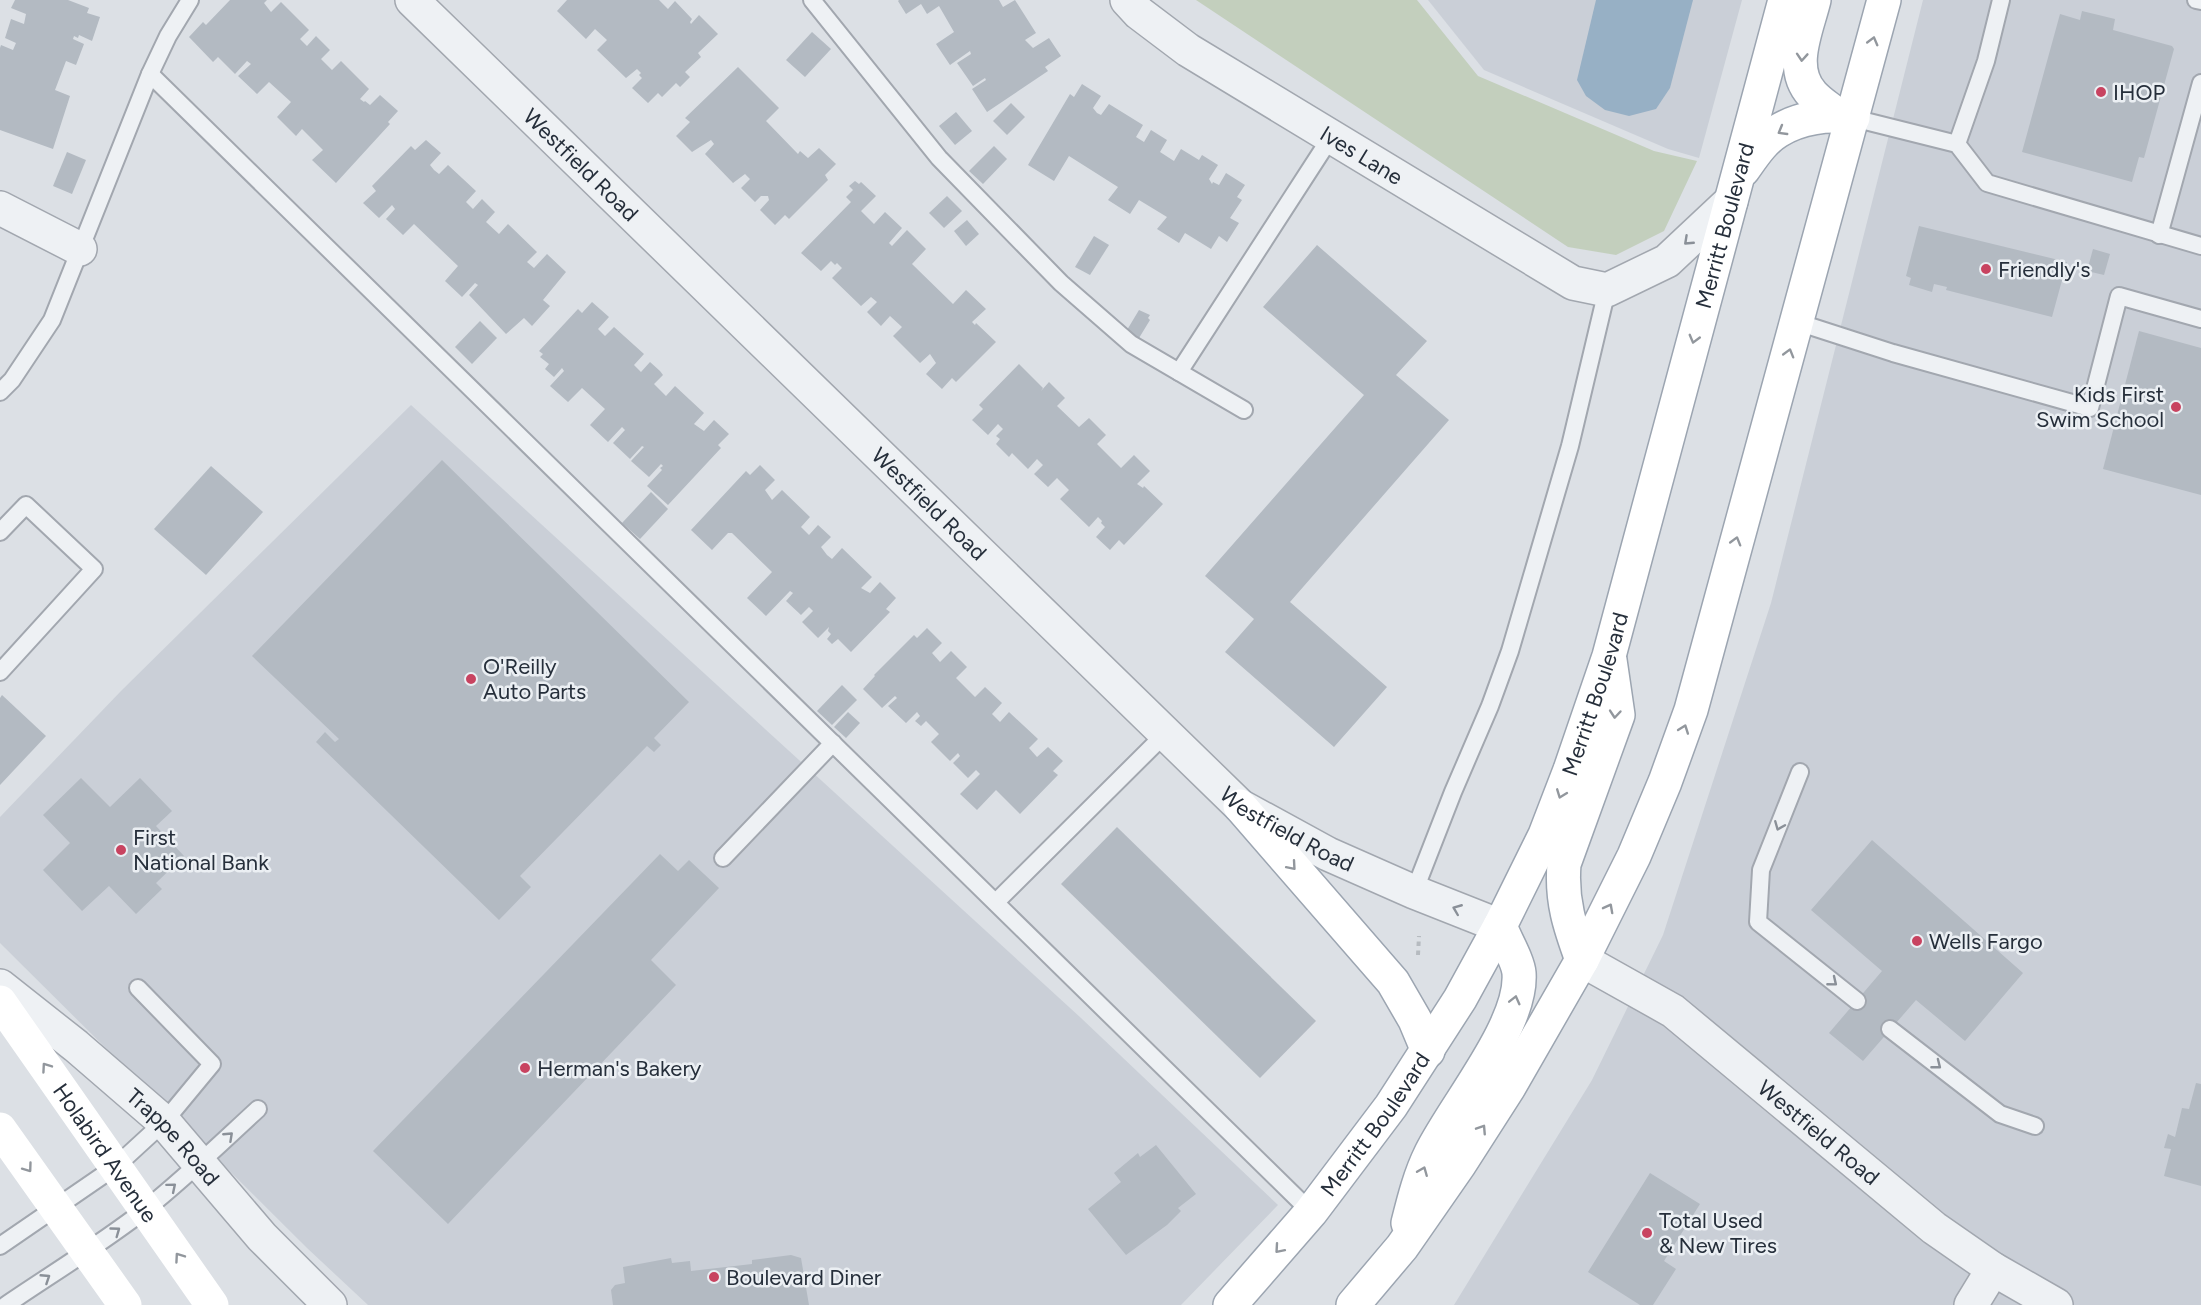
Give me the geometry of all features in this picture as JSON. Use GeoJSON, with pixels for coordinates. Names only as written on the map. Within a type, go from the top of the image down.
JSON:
{"type":"FeatureCollection","features":[{"type":"Feature","properties":{"kind":"main road","name":"Merritt Boulevard"},"geometry":{"type":"LineString","coordinates":[[1230,1305],[1311,1212],[1391,1106],[1428,1051],[1500,926],[1545,835],[1609,656],[1785,0]]}},
{"type":"Feature","properties":{"kind":"main road"},"geometry":{"type":"LineString","coordinates":[[1814,0],[1800,62],[1803,78],[1811,93],[1845,116]]}},
{"type":"Feature","properties":{"kind":"main road"},"geometry":{"type":"LineString","coordinates":[[1353,1305],[1402,1247],[1509,1087],[1582,960],[1634,856],[1665,782],[1691,710],[1797,322],[1845,116],[1884,0]]}},
{"type":"Feature","properties":{"kind":"main road"},"geometry":{"type":"LineString","coordinates":[[1734,190],[1760,148],[1778,131],[1812,119],[1845,116]]}},
{"type":"Feature","properties":{"kind":"main road"},"geometry":{"type":"LineString","coordinates":[[1582,960],[1570,926],[1562,888],[1564,864],[1618,715],[1609,656]]}},
{"type":"Feature","properties":{"kind":"main road"},"geometry":{"type":"LineString","coordinates":[[1240,806],[1393,982],[1415,1020],[1428,1051]]}},
{"type":"Feature","properties":{"kind":"main road"},"geometry":{"type":"LineString","coordinates":[[1374,1305],[1402,1247],[1418,1185],[1431,1153],[1498,1041],[1516,1001],[1519,972],[1500,926]]}},
{"type":"Feature","properties":{"kind":"main road","name":"Holabird Avenue"},"geometry":{"type":"LineString","coordinates":[[0,1002],[212,1305]]}},
{"type":"Feature","properties":{"kind":"main road"},"geometry":{"type":"LineString","coordinates":[[0,1130],[124,1305]]}},
{"type":"Feature","properties":{"kind":"street","name":"Westfield Road"},"geometry":{"type":"LineString","coordinates":[[412,0],[1240,806],[1328,854],[1414,892],[1500,926]]}},
{"type":"Feature","properties":{"kind":"street","name":"Ives Lane"},"geometry":{"type":"LineString","coordinates":[[1138,4],[1188,50],[1573,283],[1606,290]]}},
{"type":"Feature","properties":{"kind":"street"},"geometry":{"type":"LineString","coordinates":[[1606,290],[1667,261],[1734,190]]}},
{"type":"Feature","properties":{"kind":"street"},"geometry":{"type":"LineString","coordinates":[[0,208],[80,249]]}},
{"type":"Feature","properties":{"kind":"street","name":"Westfield Road"},"geometry":{"type":"LineString","coordinates":[[1582,960],[1673,1011],[1934,1228],[1993,1269],[2056,1305]]}},
{"type":"Feature","properties":{"kind":"street","name":"Trappe Road"},"geometry":{"type":"LineString","coordinates":[[0,986],[76,1046],[164,1122],[262,1237],[330,1305]]}},
{"type":"Feature","properties":{"kind":"street"},"geometry":{"type":"LineString","coordinates":[[1971,1305],[1993,1269]]}},
{"type":"Feature","properties":{"kind":"lane"},"geometry":{"type":"LineString","coordinates":[[0,392],[12,380],[52,320],[150,74],[168,36],[190,0]]}},
{"type":"Feature","properties":{"kind":"lane"},"geometry":{"type":"LineString","coordinates":[[812,0],[939,158],[1060,283],[1131,344],[1244,410]]}},
{"type":"Feature","properties":{"kind":"lane"},"geometry":{"type":"LineString","coordinates":[[1957,144],[1986,61],[2001,0]]}},
{"type":"Feature","properties":{"kind":"lane"},"geometry":{"type":"LineString","coordinates":[[2196,0],[2201,1]]}},
{"type":"Feature","properties":{"kind":"lane"},"geometry":{"type":"LineString","coordinates":[[150,74],[1311,1212]]}},
{"type":"Feature","properties":{"kind":"lane"},"geometry":{"type":"LineString","coordinates":[[2159,235],[2201,82]]}},
{"type":"Feature","properties":{"kind":"lane"},"geometry":{"type":"LineString","coordinates":[[1845,116],[1957,144],[1987,183],[2201,246]]}},
{"type":"Feature","properties":{"kind":"lane"},"geometry":{"type":"LineString","coordinates":[[1179,372],[1331,137]]}},
{"type":"Feature","properties":{"kind":"lane"},"geometry":{"type":"LineString","coordinates":[[1414,892],[1510,651],[1570,446],[1606,290]]}},
{"type":"Feature","properties":{"kind":"lane"},"geometry":{"type":"LineString","coordinates":[[1797,322],[1893,353],[2090,408],[2119,296],[2201,319]]}},
{"type":"Feature","properties":{"kind":"lane"},"geometry":{"type":"LineString","coordinates":[[0,532],[26,505],[94,569],[1,671]]}},
{"type":"Feature","properties":{"kind":"lane"},"geometry":{"type":"LineString","coordinates":[[996,902],[1165,734]]}},
{"type":"Feature","properties":{"kind":"lane"},"geometry":{"type":"LineString","coordinates":[[723,858],[833,743]]}},
{"type":"Feature","properties":{"kind":"lane"},"geometry":{"type":"LineString","coordinates":[[1800,772],[1761,870],[1758,922],[1857,1001]]}},
{"type":"Feature","properties":{"kind":"lane"},"geometry":{"type":"LineString","coordinates":[[0,1246],[115,1167],[164,1122],[212,1064],[138,988]]}},
{"type":"Feature","properties":{"kind":"lane"},"geometry":{"type":"LineString","coordinates":[[1890,1029],[2001,1114],[2035,1126]]}},
{"type":"Feature","properties":{"kind":"lane"},"geometry":{"type":"LineString","coordinates":[[6,1305],[87,1252],[146,1209],[258,1109]]}},
{"type":"Feature","properties":{"kind":"shaded area"},"geometry":{"type":"Polygon","coordinates":[[[1428,0],[1742,0],[1699,158],[1668,149],[1484,70],[1428,0]]]}},
{"type":"Feature","properties":{"kind":"shaded area"},"geometry":{"type":"Polygon","coordinates":[[[1923,0],[2201,0],[2201,1305],[1454,1305],[1592,1080],[1663,935],[1771,603],[1923,0]]]}},
{"type":"Feature","properties":{"kind":"shaded area"},"geometry":{"type":"Polygon","coordinates":[[[411,405],[1081,1018],[1278,1205],[1181,1305],[368,1305],[307,1248],[0,943],[0,817],[121,691],[411,405]]]}},
{"type":"Feature","properties":{"kind":"green space"},"geometry":{"type":"Polygon","coordinates":[[[1196,0],[1417,0],[1478,76],[1654,151],[1697,161],[1664,231],[1616,255],[1568,247],[1196,0]]]}},
{"type":"Feature","properties":{"kind":"water"},"geometry":{"type":"Polygon","coordinates":[[[1596,0],[1693,0],[1670,88],[1656,109],[1629,116],[1605,110],[1586,96],[1577,80],[1596,0]]]}},
{"type":"Feature","properties":{"kind":"building"},"geometry":{"type":"Polygon","coordinates":[[[15,0],[68,0],[89,8],[87,13],[100,17],[92,41],[79,35],[78,38],[74,36],[73,39],[84,44],[76,65],[66,61],[55,90],[70,96],[53,149],[0,130],[0,48],[1,45],[13,50],[16,43],[5,38],[11,19],[24,24],[26,14],[11,8],[15,0]]]}},
{"type":"Feature","properties":{"kind":"building"},"geometry":{"type":"Polygon","coordinates":[[[230,0],[267,0],[264,3],[271,12],[281,2],[309,30],[300,39],[307,46],[316,36],[330,50],[321,59],[332,70],[341,61],[369,89],[360,99],[370,105],[380,95],[398,111],[388,122],[390,124],[336,183],[312,160],[323,150],[302,129],[296,136],[277,117],[291,102],[269,82],[257,94],[238,76],[251,64],[247,61],[235,74],[218,57],[213,62],[189,37],[203,22],[206,25],[230,0]]]}},
{"type":"Feature","properties":{"kind":"building"},"geometry":{"type":"Polygon","coordinates":[[[567,0],[659,0],[668,9],[675,1],[692,19],[691,24],[699,15],[718,34],[698,53],[701,57],[685,72],[690,77],[680,87],[676,83],[662,97],[658,93],[648,103],[632,88],[642,78],[639,75],[641,73],[637,69],[626,78],[597,50],[607,40],[595,29],[586,39],[557,11],[567,0]]]}},
{"type":"Feature","properties":{"kind":"building"},"geometry":{"type":"Polygon","coordinates":[[[899,0],[999,0],[1003,7],[1015,0],[1036,33],[1025,40],[1033,48],[1049,38],[1061,56],[1045,67],[1048,71],[987,112],[972,89],[986,80],[985,78],[973,86],[957,63],[971,54],[970,51],[950,65],[936,44],[954,32],[939,6],[927,14],[921,4],[906,14],[899,0]]]}},
{"type":"Feature","properties":{"kind":"building","name":"IHOP"},"geometry":{"type":"Polygon","coordinates":[[[2082,11],[2115,19],[2113,30],[2172,46],[2174,49],[2144,158],[2139,157],[2132,182],[2022,152],[2060,14],[2080,20],[2082,11]]]}},
{"type":"Feature","properties":{"kind":"building"},"geometry":{"type":"Polygon","coordinates":[[[812,32],[831,49],[805,77],[786,60],[812,32]]]}},
{"type":"Feature","properties":{"kind":"building"},"geometry":{"type":"Polygon","coordinates":[[[738,67],[779,108],[766,121],[798,154],[800,151],[808,158],[819,148],[836,164],[825,175],[828,180],[789,219],[785,215],[775,225],[760,210],[769,200],[768,196],[761,196],[755,202],[741,188],[750,179],[745,174],[733,183],[705,154],[714,144],[711,140],[692,152],[676,136],[690,122],[685,118],[738,67]]]}},
{"type":"Feature","properties":{"kind":"building"},"geometry":{"type":"Polygon","coordinates":[[[1082,84],[1101,96],[1093,108],[1097,113],[1101,115],[1109,104],[1143,125],[1136,137],[1144,142],[1151,130],[1167,140],[1160,152],[1174,161],[1181,149],[1199,160],[1202,155],[1218,165],[1209,179],[1212,184],[1213,182],[1219,185],[1226,173],[1245,185],[1237,197],[1242,200],[1230,218],[1239,223],[1227,242],[1219,236],[1211,249],[1185,233],[1179,243],[1157,229],[1167,217],[1139,200],[1130,214],[1108,200],[1118,187],[1069,156],[1054,181],[1028,165],[1070,94],[1074,97],[1082,84]]]}},
{"type":"Feature","properties":{"kind":"building"},"geometry":{"type":"Polygon","coordinates":[[[1011,103],[1025,117],[1007,135],[993,121],[1011,103]]]}},
{"type":"Feature","properties":{"kind":"building"},"geometry":{"type":"Polygon","coordinates":[[[956,112],[972,131],[955,145],[939,126],[956,112]]]}},
{"type":"Feature","properties":{"kind":"building"},"geometry":{"type":"Polygon","coordinates":[[[426,140],[441,153],[430,165],[434,170],[439,174],[448,165],[476,191],[466,202],[473,209],[482,199],[495,212],[486,222],[499,234],[508,224],[537,252],[527,262],[534,268],[547,254],[566,272],[543,300],[550,306],[532,326],[524,318],[506,334],[469,295],[478,285],[475,283],[462,297],[445,281],[458,266],[414,224],[403,235],[386,219],[395,209],[392,205],[379,218],[363,203],[376,191],[372,186],[411,146],[415,150],[426,140]]]}},
{"type":"Feature","properties":{"kind":"building"},"geometry":{"type":"Polygon","coordinates":[[[994,146],[1007,159],[983,184],[969,171],[994,146]]]}},
{"type":"Feature","properties":{"kind":"building"},"geometry":{"type":"Polygon","coordinates":[[[67,152],[86,160],[72,194],[53,186],[67,152]]]}},
{"type":"Feature","properties":{"kind":"building"},"geometry":{"type":"Polygon","coordinates":[[[855,181],[859,184],[861,182],[876,196],[861,211],[874,224],[885,212],[902,228],[889,243],[892,246],[907,230],[926,249],[912,264],[953,304],[966,290],[986,309],[972,322],[996,342],[956,382],[952,378],[942,389],[926,374],[936,363],[930,354],[920,363],[893,336],[902,327],[890,316],[881,326],[867,312],[877,302],[871,297],[861,306],[832,278],[842,268],[837,263],[835,265],[831,261],[821,271],[801,253],[851,202],[846,197],[853,190],[849,186],[855,181]]]}},
{"type":"Feature","properties":{"kind":"building"},"geometry":{"type":"Polygon","coordinates":[[[947,196],[962,211],[944,228],[929,213],[947,196]]]}},
{"type":"Feature","properties":{"kind":"building"},"geometry":{"type":"Polygon","coordinates":[[[967,220],[979,234],[966,246],[954,231],[967,220]]]}},
{"type":"Feature","properties":{"kind":"building","name":"Friendly's"},"geometry":{"type":"Polygon","coordinates":[[[1919,226],[2067,262],[2052,317],[1946,290],[1947,287],[1934,284],[1932,292],[1909,285],[1911,278],[1906,276],[1919,226]]]}},
{"type":"Feature","properties":{"kind":"building"},"geometry":{"type":"Polygon","coordinates":[[[1094,236],[1109,245],[1090,275],[1075,267],[1094,236]]]}},
{"type":"Feature","properties":{"kind":"building"},"geometry":{"type":"Polygon","coordinates":[[[1317,245],[1427,341],[1396,375],[1449,420],[1290,602],[1387,687],[1334,747],[1225,652],[1254,619],[1205,576],[1364,395],[1263,307],[1317,245]]]}},
{"type":"Feature","properties":{"kind":"building"},"geometry":{"type":"Polygon","coordinates":[[[2093,249],[2110,254],[2104,275],[2087,271],[2093,249]]]}},
{"type":"Feature","properties":{"kind":"building"},"geometry":{"type":"Polygon","coordinates":[[[592,302],[609,317],[598,329],[605,336],[614,327],[644,354],[634,365],[641,372],[650,362],[663,375],[654,384],[666,396],[675,386],[704,413],[694,424],[704,431],[714,420],[729,434],[718,445],[721,448],[668,505],[647,486],[663,466],[661,464],[649,477],[631,461],[644,447],[642,446],[630,459],[613,443],[625,430],[622,427],[608,442],[590,425],[605,409],[582,388],[568,402],[550,386],[564,371],[562,368],[554,377],[545,369],[549,364],[540,357],[543,354],[539,351],[578,309],[582,313],[592,302]]]}},
{"type":"Feature","properties":{"kind":"building"},"geometry":{"type":"Polygon","coordinates":[[[1139,310],[1150,315],[1148,318],[1150,320],[1139,338],[1127,330],[1139,310]]]}},
{"type":"Feature","properties":{"kind":"building"},"geometry":{"type":"Polygon","coordinates":[[[480,321],[497,338],[472,364],[455,347],[480,321]]]}},
{"type":"Feature","properties":{"kind":"building"},"geometry":{"type":"Polygon","coordinates":[[[2139,331],[2201,348],[2201,495],[2103,469],[2139,331]]]}},
{"type":"Feature","properties":{"kind":"building"},"geometry":{"type":"Polygon","coordinates":[[[1019,364],[1043,388],[1041,391],[1049,382],[1065,398],[1057,406],[1079,427],[1089,418],[1106,435],[1097,444],[1121,468],[1134,455],[1150,471],[1137,484],[1143,488],[1144,486],[1163,504],[1124,545],[1119,540],[1110,550],[1096,537],[1105,527],[1102,521],[1098,517],[1089,527],[1060,499],[1069,490],[1057,478],[1048,487],[1034,474],[1043,465],[1037,459],[1028,469],[1012,453],[1009,457],[996,444],[1000,439],[996,436],[1003,429],[998,424],[988,435],[972,420],[983,409],[979,405],[1019,364]]]}},
{"type":"Feature","properties":{"kind":"building","name":"O'Reilly Auto Parts"},"geometry":{"type":"Polygon","coordinates":[[[442,460],[689,702],[654,738],[661,745],[654,752],[647,746],[520,876],[531,887],[499,920],[316,742],[325,732],[335,742],[339,739],[252,656],[442,460]]]}},
{"type":"Feature","properties":{"kind":"building"},"geometry":{"type":"Polygon","coordinates":[[[760,465],[775,480],[765,490],[772,500],[782,490],[810,517],[801,527],[809,535],[818,525],[831,537],[821,547],[827,555],[832,559],[842,548],[872,577],[861,588],[870,593],[880,582],[896,598],[886,609],[890,612],[851,652],[838,639],[832,644],[827,639],[831,634],[828,631],[829,627],[818,638],[802,622],[813,611],[809,607],[801,615],[786,601],[793,593],[790,591],[766,616],[747,598],[772,572],[732,533],[728,533],[712,550],[691,530],[746,471],[750,475],[760,465]]]}},
{"type":"Feature","properties":{"kind":"building"},"geometry":{"type":"Polygon","coordinates":[[[211,466],[263,512],[206,575],[154,529],[211,466]]]}},
{"type":"Feature","properties":{"kind":"building"},"geometry":{"type":"Polygon","coordinates":[[[651,492],[668,509],[640,539],[622,523],[651,492]]]}},
{"type":"Feature","properties":{"kind":"building"},"geometry":{"type":"Polygon","coordinates":[[[927,628],[942,643],[932,653],[940,662],[951,651],[967,667],[956,678],[975,697],[985,687],[1002,703],[992,714],[1000,722],[1009,712],[1038,739],[1029,748],[1037,757],[1048,747],[1063,761],[1053,771],[1058,775],[1020,814],[996,790],[977,810],[960,794],[980,774],[976,770],[968,778],[953,763],[960,756],[958,753],[950,761],[931,742],[939,734],[926,721],[921,726],[915,721],[920,716],[917,712],[906,723],[888,706],[897,698],[895,696],[882,708],[863,689],[914,635],[917,638],[927,628]]]}},
{"type":"Feature","properties":{"kind":"building"},"geometry":{"type":"Polygon","coordinates":[[[842,685],[857,700],[832,725],[817,711],[842,685]]]}},
{"type":"Feature","properties":{"kind":"building"},"geometry":{"type":"Polygon","coordinates":[[[2,695],[46,736],[0,785],[0,698],[2,695]]]}},
{"type":"Feature","properties":{"kind":"building"},"geometry":{"type":"Polygon","coordinates":[[[848,712],[860,723],[846,738],[834,727],[848,712]]]}},
{"type":"Feature","properties":{"kind":"building","name":"First National Bank"},"geometry":{"type":"Polygon","coordinates":[[[81,778],[110,807],[140,778],[172,811],[156,826],[184,856],[156,883],[162,889],[136,914],[109,886],[82,911],[43,870],[70,843],[43,815],[81,778]]]}},
{"type":"Feature","properties":{"kind":"building"},"geometry":{"type":"Polygon","coordinates":[[[1117,827],[1316,1021],[1260,1078],[1061,884],[1117,827]]]}},
{"type":"Feature","properties":{"kind":"building","name":"Wells Fargo"},"geometry":{"type":"Polygon","coordinates":[[[1872,840],[2023,973],[1965,1041],[1916,1000],[1863,1061],[1829,1033],[1882,971],[1811,910],[1872,840]]]}},
{"type":"Feature","properties":{"kind":"building","name":"Herman's Bakery"},"geometry":{"type":"Polygon","coordinates":[[[660,854],[678,871],[689,860],[719,888],[651,960],[676,985],[448,1224],[373,1151],[660,854]]]}},
{"type":"Feature","properties":{"kind":"building"},"geometry":{"type":"Polygon","coordinates":[[[2196,1083],[2201,1084],[2201,1186],[2164,1176],[2171,1149],[2164,1148],[2168,1134],[2175,1137],[2182,1108],[2189,1109],[2196,1083]]]}},
{"type":"Feature","properties":{"kind":"building"},"geometry":{"type":"Polygon","coordinates":[[[1156,1145],[1196,1194],[1178,1208],[1181,1211],[1167,1225],[1126,1255],[1088,1209],[1121,1182],[1114,1173],[1138,1153],[1140,1157],[1156,1145]]]}},
{"type":"Feature","properties":{"kind":"building","name":"Total Used & New Tires"},"geometry":{"type":"Polygon","coordinates":[[[1650,1173],[1700,1204],[1664,1261],[1676,1269],[1653,1305],[1640,1305],[1588,1272],[1650,1173]]]}},
{"type":"Feature","properties":{"kind":"building","name":"Boulevard Diner"},"geometry":{"type":"Polygon","coordinates":[[[791,1255],[801,1258],[809,1305],[613,1305],[611,1290],[615,1285],[625,1283],[623,1267],[671,1258],[672,1263],[690,1261],[691,1271],[752,1264],[752,1260],[791,1255]]]}},
{"type":"Feature","properties":{"kind":"place","name":"IHOP"},"geometry":{"type":"Point","coordinates":[2101,92]}},
{"type":"Feature","properties":{"kind":"place","name":"Friendly's"},"geometry":{"type":"Point","coordinates":[1986,269]}},
{"type":"Feature","properties":{"kind":"place","name":"Kids First Swim School"},"geometry":{"type":"Point","coordinates":[2176,407]}},
{"type":"Feature","properties":{"kind":"place","name":"O'Reilly Auto Parts"},"geometry":{"type":"Point","coordinates":[471,679]}},
{"type":"Feature","properties":{"kind":"place","name":"First National Bank"},"geometry":{"type":"Point","coordinates":[121,850]}},
{"type":"Feature","properties":{"kind":"place","name":"Wells Fargo"},"geometry":{"type":"Point","coordinates":[1917,941]}},
{"type":"Feature","properties":{"kind":"place","name":"Herman's Bakery"},"geometry":{"type":"Point","coordinates":[525,1068]}},
{"type":"Feature","properties":{"kind":"place","name":"Total Used & New Tires"},"geometry":{"type":"Point","coordinates":[1647,1233]}},
{"type":"Feature","properties":{"kind":"place","name":"Boulevard Diner"},"geometry":{"type":"Point","coordinates":[714,1277]}}]}
